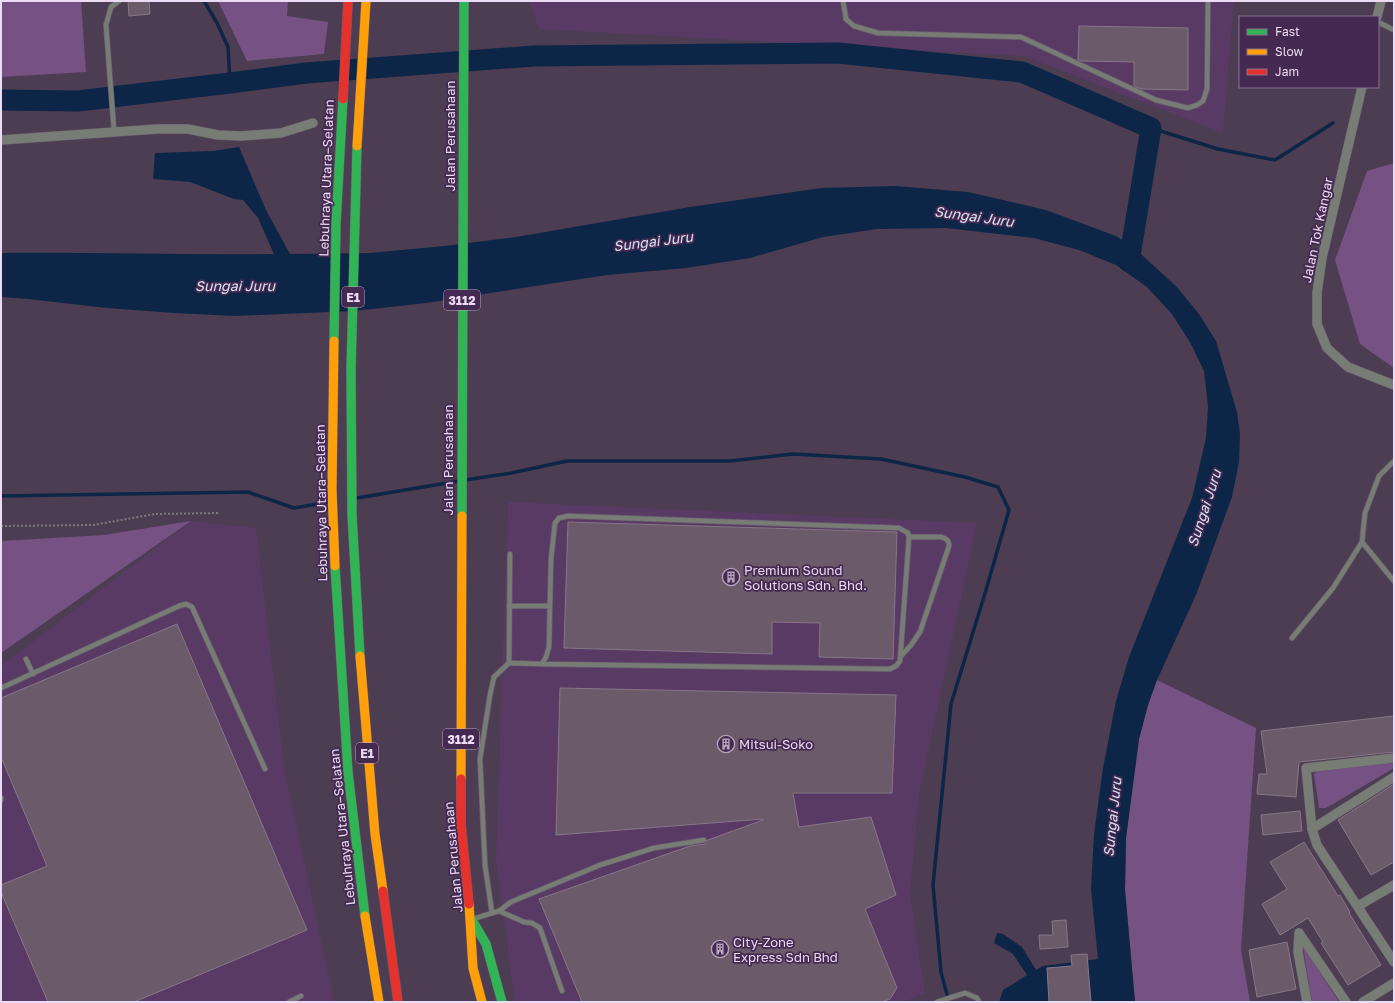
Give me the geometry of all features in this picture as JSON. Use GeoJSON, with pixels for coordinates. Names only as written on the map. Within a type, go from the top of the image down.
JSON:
{"type":"FeatureCollection","features":[{"type":"Feature","properties":{"kind":"main road","name":"Lebuhraya Utara–Selatan"},"geometry":{"type":"LineString","coordinates":[[348,1],[336,224],[332,490],[336,598],[348,772],[364,910],[379,1002]]}},
{"type":"Feature","properties":{"kind":"main road","name":"E1"},"geometry":{"type":"LineString","coordinates":[[366,1],[355,170],[351,370],[352,515],[365,728],[375,834],[398,1002]]}},
{"type":"Feature","properties":{"kind":"main road","name":"Jalan Perusahaan"},"geometry":{"type":"LineString","coordinates":[[464,1],[461,825],[471,919],[473,968],[482,1002]]}},
{"type":"Feature","properties":{"kind":"main road","name":"Jalan Perusahaan"},"geometry":{"type":"LineString","coordinates":[[471,919],[486,944],[502,1002]]}},
{"type":"Feature","properties":{"kind":"street"},"geometry":{"type":"LineString","coordinates":[[1377,16],[1380,1]]}},
{"type":"Feature","properties":{"kind":"street","name":"Jalan Tok Kangar"},"geometry":{"type":"LineString","coordinates":[[1362,88],[1322,258],[1317,293],[1317,324],[1327,348],[1348,367],[1394,385]]}},
{"type":"Feature","properties":{"kind":"street"},"geometry":{"type":"LineString","coordinates":[[1,140],[157,129],[188,129],[218,135],[240,136],[281,133],[313,123]]}},
{"type":"Feature","properties":{"kind":"street"},"geometry":{"type":"LineString","coordinates":[[1394,758],[1306,768],[1312,829],[1317,845],[1394,962]]}},
{"type":"Feature","properties":{"kind":"street"},"geometry":{"type":"LineString","coordinates":[[1312,829],[1394,777]]}},
{"type":"Feature","properties":{"kind":"street"},"geometry":{"type":"LineString","coordinates":[[1358,906],[1394,884]]}},
{"type":"Feature","properties":{"kind":"street"},"geometry":{"type":"LineString","coordinates":[[1307,1002],[1298,952],[1299,933],[1346,1002]]}},
{"type":"Feature","properties":{"kind":"street"},"geometry":{"type":"LineString","coordinates":[[1363,1002],[1394,983]]}},
{"type":"Feature","properties":{"kind":"lane"},"geometry":{"type":"LineString","coordinates":[[114,131],[106,25],[111,7],[119,1]]}},
{"type":"Feature","properties":{"kind":"lane"},"geometry":{"type":"LineString","coordinates":[[843,1],[846,19],[854,26],[878,33],[1021,37],[1156,100],[1188,108],[1197,105],[1203,100],[1207,89],[1208,1]]}},
{"type":"Feature","properties":{"kind":"lane"},"geometry":{"type":"LineString","coordinates":[[1379,22],[1394,30]]}},
{"type":"Feature","properties":{"kind":"lane"},"geometry":{"type":"LineString","coordinates":[[1292,638],[1333,588],[1362,542],[1365,513],[1379,476],[1394,461]]}},
{"type":"Feature","properties":{"kind":"lane"},"geometry":{"type":"LineString","coordinates":[[492,913],[485,865],[480,759],[494,677],[509,663],[542,664],[890,669],[896,666],[900,661],[901,656],[909,537],[908,533],[898,528],[568,516],[559,518],[555,522],[551,559],[549,606],[550,647],[542,664]]}},
{"type":"Feature","properties":{"kind":"lane"},"geometry":{"type":"LineString","coordinates":[[901,656],[920,632],[949,546],[949,541],[942,537],[909,537]]}},
{"type":"Feature","properties":{"kind":"lane"},"geometry":{"type":"LineString","coordinates":[[1362,542],[1394,581]]}},
{"type":"Feature","properties":{"kind":"lane"},"geometry":{"type":"LineString","coordinates":[[509,663],[510,554]]}},
{"type":"Feature","properties":{"kind":"lane"},"geometry":{"type":"LineString","coordinates":[[1,688],[186,604],[192,606],[265,769]]}},
{"type":"Feature","properties":{"kind":"lane"},"geometry":{"type":"LineString","coordinates":[[509,606],[549,606]]}},
{"type":"Feature","properties":{"kind":"lane"},"geometry":{"type":"LineString","coordinates":[[26,659],[33,674]]}},
{"type":"Feature","properties":{"kind":"lane"},"geometry":{"type":"LineString","coordinates":[[471,919],[499,911],[511,902],[600,865],[654,848],[704,840]]}},
{"type":"Feature","properties":{"kind":"lane"},"geometry":{"type":"LineString","coordinates":[[499,911],[524,922],[532,923],[540,928],[562,991]]}},
{"type":"Feature","properties":{"kind":"lane"},"geometry":{"type":"LineString","coordinates":[[938,1002],[965,993],[977,998],[980,1002]]}},
{"type":"Feature","properties":{"kind":"lane"},"geometry":{"type":"LineString","coordinates":[[289,1002],[301,996]]}},
{"type":"Feature","properties":{"kind":"path"},"geometry":{"type":"LineString","coordinates":[[1,526],[93,525],[155,514],[220,513]]}},
{"type":"Feature","properties":{"kind":"shaded area"},"geometry":{"type":"Polygon","coordinates":[[[1,1],[81,1],[86,72],[1,77],[1,1]]]}},
{"type":"Feature","properties":{"kind":"shaded area"},"geometry":{"type":"Polygon","coordinates":[[[218,1],[288,1],[287,16],[328,22],[324,54],[247,61],[218,1]]]}},
{"type":"Feature","properties":{"kind":"shaded area"},"geometry":{"type":"Polygon","coordinates":[[[529,1],[1234,1],[1223,133],[1024,56],[539,29],[529,1]]]}},
{"type":"Feature","properties":{"kind":"shaded area"},"geometry":{"type":"Polygon","coordinates":[[[1394,163],[1394,368],[1360,344],[1335,260],[1367,171],[1394,163]]]}},
{"type":"Feature","properties":{"kind":"shaded area"},"geometry":{"type":"Polygon","coordinates":[[[508,502],[977,523],[919,794],[910,894],[925,993],[903,1002],[516,1002],[496,860],[508,502]]]}},
{"type":"Feature","properties":{"kind":"shaded area"},"geometry":{"type":"Polygon","coordinates":[[[191,521],[256,528],[284,767],[334,1002],[1,1002],[1,666],[191,521]]]}},
{"type":"Feature","properties":{"kind":"shaded area"},"geometry":{"type":"Polygon","coordinates":[[[191,521],[1,653],[1,541],[104,535],[191,521]]]}},
{"type":"Feature","properties":{"kind":"shaded area"},"geometry":{"type":"Polygon","coordinates":[[[1157,680],[1256,728],[1241,950],[1250,1002],[1135,1002],[1125,890],[1126,838],[1139,739],[1148,705],[1157,680]]]}},
{"type":"Feature","properties":{"kind":"shaded area"},"geometry":{"type":"Polygon","coordinates":[[[1394,763],[1394,768],[1326,808],[1319,808],[1314,774],[1317,771],[1394,763]]]}},
{"type":"Feature","properties":{"kind":"shaded area"},"geometry":{"type":"Polygon","coordinates":[[[1303,947],[1339,1002],[1312,1002],[1303,947]]]}},
{"type":"Feature","properties":{"kind":"water","name":"Sungai Juru"},"geometry":{"type":"Polygon","coordinates":[[[239,147],[266,210],[290,254],[370,253],[444,246],[516,237],[690,207],[821,188],[895,186],[968,192],[1046,210],[1116,236],[1132,246],[1177,287],[1199,314],[1216,341],[1237,412],[1240,434],[1239,462],[1232,497],[1196,595],[1157,680],[1148,705],[1139,739],[1126,838],[1125,890],[1135,1002],[999,1002],[1003,990],[1027,975],[1013,954],[994,943],[997,933],[1003,934],[1022,947],[1036,970],[1043,966],[1098,959],[1091,889],[1094,834],[1103,768],[1116,701],[1129,657],[1192,498],[1206,438],[1208,406],[1204,371],[1191,344],[1172,314],[1147,287],[1116,265],[1079,250],[1034,238],[946,228],[877,229],[823,237],[750,258],[686,268],[607,275],[426,303],[354,311],[235,316],[107,308],[1,297],[1,253],[274,254],[258,218],[243,200],[234,199],[190,182],[153,179],[155,153],[213,151],[239,147]]]}},
{"type":"Feature","properties":{"kind":"building"},"geometry":{"type":"Polygon","coordinates":[[[128,1],[149,1],[150,14],[129,16],[128,1]]]}},
{"type":"Feature","properties":{"kind":"building"},"geometry":{"type":"Polygon","coordinates":[[[1079,26],[1188,28],[1188,90],[1141,89],[1134,86],[1134,62],[1078,60],[1079,26]]]}},
{"type":"Feature","properties":{"kind":"building","name":"Premium Sound Solutions Sdn. Bhd."},"geometry":{"type":"Polygon","coordinates":[[[568,522],[897,532],[893,659],[819,657],[820,623],[772,622],[772,654],[564,648],[568,522]]]}},
{"type":"Feature","properties":{"kind":"building"},"geometry":{"type":"Polygon","coordinates":[[[177,624],[307,930],[134,1002],[48,1002],[1,892],[1,885],[47,866],[1,757],[1,698],[177,624]]]}},
{"type":"Feature","properties":{"kind":"building"},"geometry":{"type":"Polygon","coordinates":[[[560,688],[896,695],[892,793],[793,793],[799,827],[871,817],[896,895],[865,909],[897,988],[890,999],[881,1002],[582,1002],[539,899],[690,846],[705,844],[708,840],[763,819],[556,835],[560,688]]]}},
{"type":"Feature","properties":{"kind":"building"},"geometry":{"type":"Polygon","coordinates":[[[1394,716],[1394,752],[1299,762],[1296,797],[1257,794],[1259,774],[1267,774],[1261,731],[1394,716]]]}},
{"type":"Feature","properties":{"kind":"building"},"geometry":{"type":"Polygon","coordinates":[[[1394,784],[1394,862],[1371,875],[1338,820],[1394,784]]]}},
{"type":"Feature","properties":{"kind":"building"},"geometry":{"type":"Polygon","coordinates":[[[1300,811],[1302,831],[1263,835],[1261,815],[1300,811]]]}},
{"type":"Feature","properties":{"kind":"building"},"geometry":{"type":"Polygon","coordinates":[[[1304,842],[1338,896],[1340,895],[1350,912],[1349,913],[1381,965],[1348,985],[1321,943],[1323,942],[1308,918],[1280,935],[1262,904],[1287,889],[1270,862],[1304,842]]]}},
{"type":"Feature","properties":{"kind":"building"},"geometry":{"type":"Polygon","coordinates":[[[1066,920],[1068,947],[1040,949],[1039,935],[1053,935],[1052,921],[1066,920]]]}},
{"type":"Feature","properties":{"kind":"building"},"geometry":{"type":"Polygon","coordinates":[[[1287,942],[1296,989],[1257,997],[1249,950],[1287,942]]]}},
{"type":"Feature","properties":{"kind":"building"},"geometry":{"type":"Polygon","coordinates":[[[1087,954],[1091,1002],[1049,1002],[1047,968],[1072,966],[1071,955],[1087,954]]]}},
{"type":"Feature","properties":{"kind":"waterway"},"geometry":{"type":"LineString","coordinates":[[204,1],[217,23],[228,47],[230,83]]}},
{"type":"Feature","properties":{"kind":"waterway"},"geometry":{"type":"LineString","coordinates":[[1,100],[78,101],[306,73],[534,56],[838,53],[1022,72],[1151,128],[1129,262]]}},
{"type":"Feature","properties":{"kind":"waterway"},"geometry":{"type":"LineString","coordinates":[[1151,128],[1218,149],[1275,160],[1333,123]]}},
{"type":"Feature","properties":{"kind":"waterway"},"geometry":{"type":"LineString","coordinates":[[465,480],[511,473],[567,461],[730,461],[793,454],[881,459],[965,477],[998,487],[1009,510],[951,704],[933,885],[941,972],[949,1002]]}},
{"type":"Feature","properties":{"kind":"waterway"},"geometry":{"type":"LineString","coordinates":[[357,498],[459,481]]}},
{"type":"Feature","properties":{"kind":"waterway"},"geometry":{"type":"LineString","coordinates":[[1,496],[248,492],[294,508],[329,502]]}},
{"type":"Feature","properties":{"kind":"traffic: fast"},"geometry":{"type":"LineString","coordinates":[[462,516],[464,1]]}},
{"type":"Feature","properties":{"kind":"traffic: fast"},"geometry":{"type":"LineString","coordinates":[[334,341],[336,224],[343,99]]}},
{"type":"Feature","properties":{"kind":"traffic: fast"},"geometry":{"type":"LineString","coordinates":[[357,146],[351,370],[352,515],[360,656]]}},
{"type":"Feature","properties":{"kind":"traffic: fast"},"geometry":{"type":"LineString","coordinates":[[335,566],[348,772],[365,916]]}},
{"type":"Feature","properties":{"kind":"traffic: fast"},"geometry":{"type":"LineString","coordinates":[[472,920],[486,944],[502,1002]]}},
{"type":"Feature","properties":{"kind":"traffic: slow"},"geometry":{"type":"LineString","coordinates":[[357,146],[366,1]]}},
{"type":"Feature","properties":{"kind":"traffic: slow"},"geometry":{"type":"LineString","coordinates":[[334,341],[332,490],[335,566]]}},
{"type":"Feature","properties":{"kind":"traffic: slow"},"geometry":{"type":"LineString","coordinates":[[461,779],[462,516]]}},
{"type":"Feature","properties":{"kind":"traffic: slow"},"geometry":{"type":"LineString","coordinates":[[360,656],[375,834],[383,891]]}},
{"type":"Feature","properties":{"kind":"traffic: slow"},"geometry":{"type":"LineString","coordinates":[[469,904],[473,968],[482,1002]]}},
{"type":"Feature","properties":{"kind":"traffic: slow"},"geometry":{"type":"LineString","coordinates":[[365,916],[379,1002]]}},
{"type":"Feature","properties":{"kind":"traffic: jam"},"geometry":{"type":"LineString","coordinates":[[343,99],[348,1]]}},
{"type":"Feature","properties":{"kind":"traffic: jam"},"geometry":{"type":"LineString","coordinates":[[461,779],[461,825],[469,904]]}},
{"type":"Feature","properties":{"kind":"traffic: jam"},"geometry":{"type":"LineString","coordinates":[[383,891],[398,1002]]}},
{"type":"Feature","properties":{"kind":"place","name":"Premium Sound Solutions Sdn. Bhd."},"geometry":{"type":"Point","coordinates":[731,577]}},
{"type":"Feature","properties":{"kind":"place","name":"Mitsui-Soko"},"geometry":{"type":"Point","coordinates":[726,744]}},
{"type":"Feature","properties":{"kind":"place","name":"City-Zone Express Sdn Bhd"},"geometry":{"type":"Point","coordinates":[720,949]}}]}
